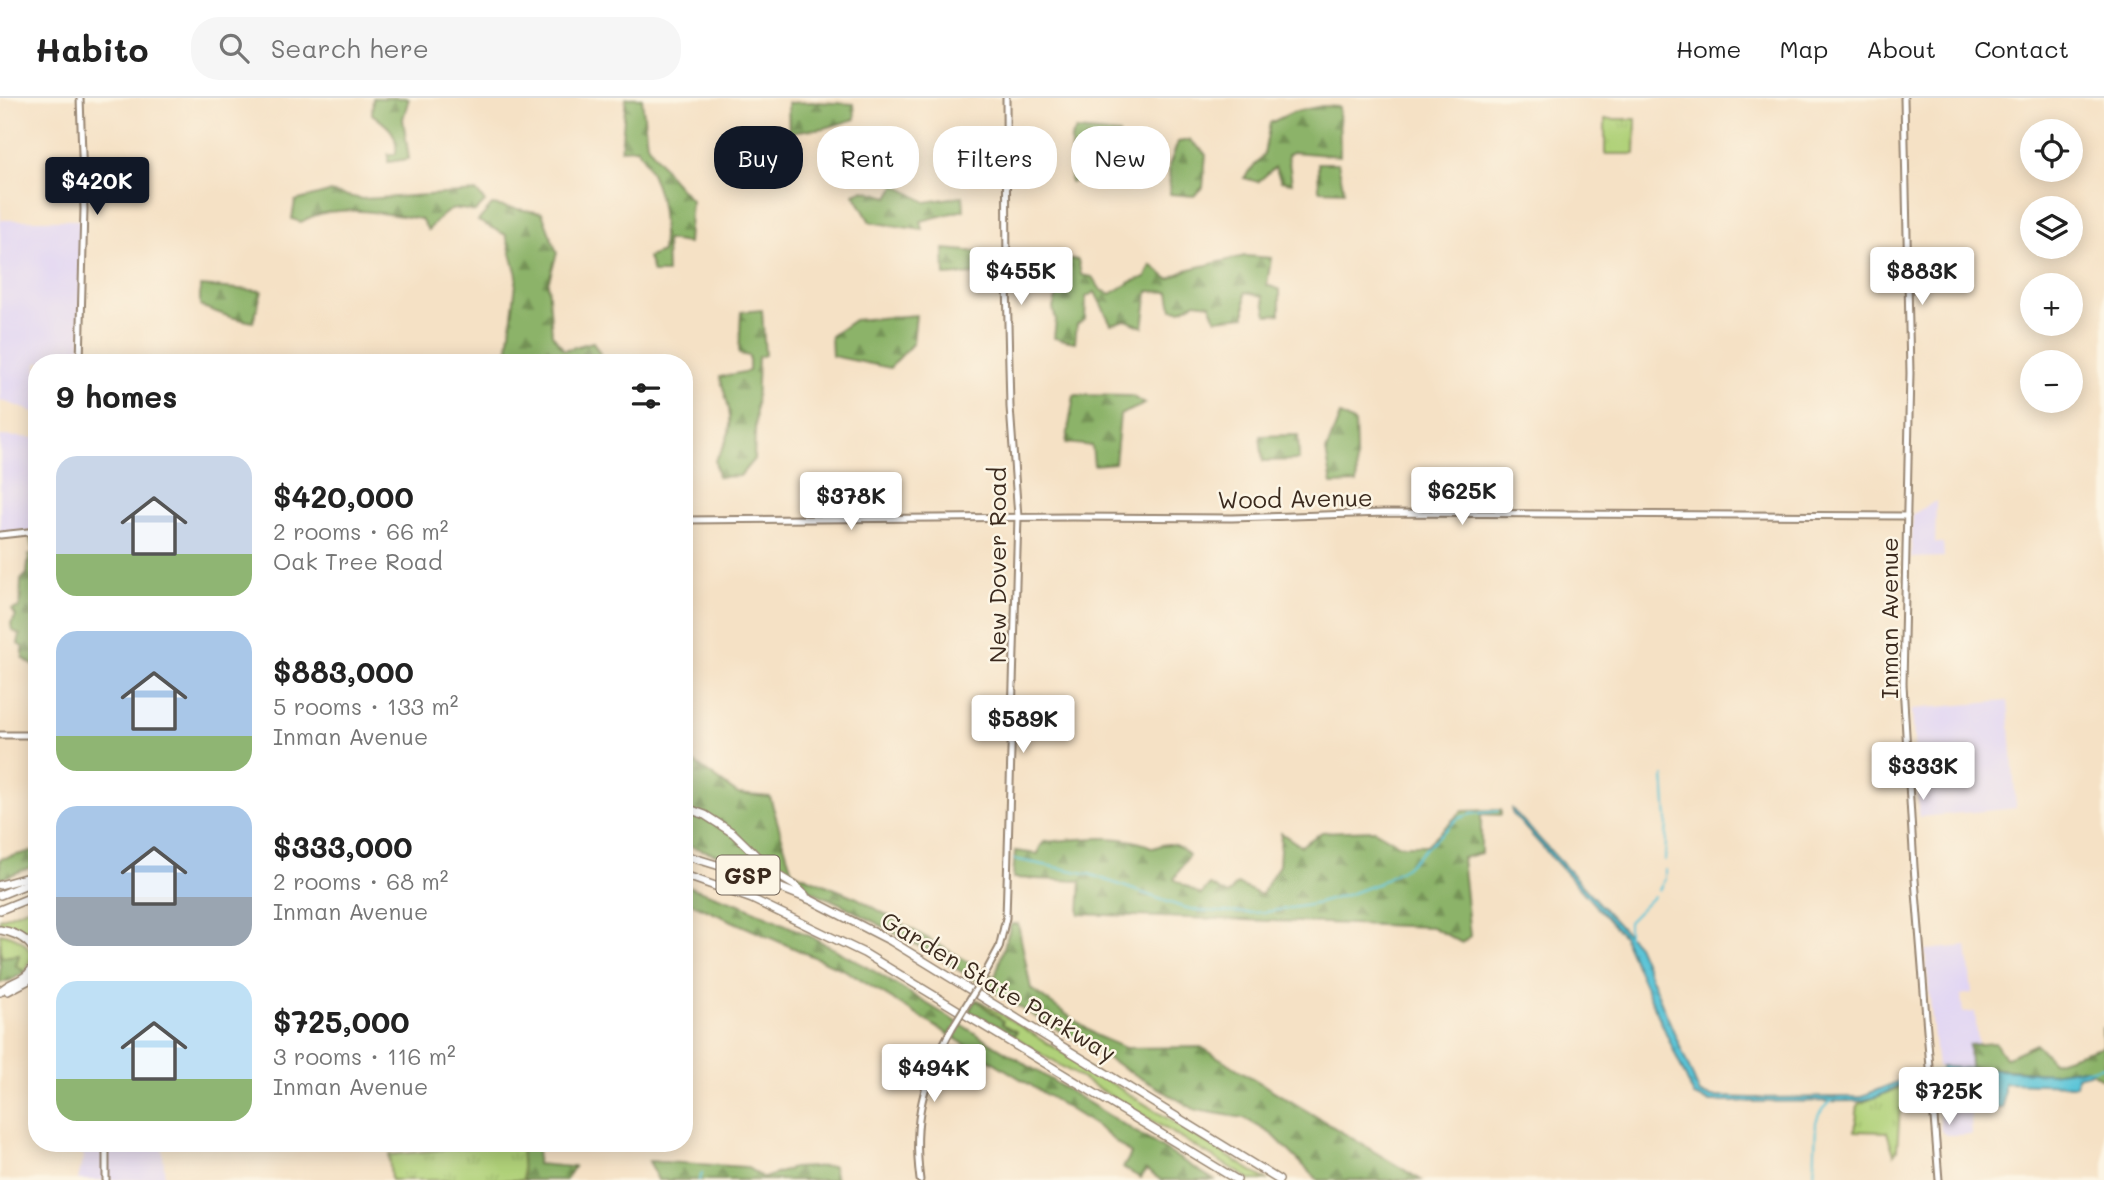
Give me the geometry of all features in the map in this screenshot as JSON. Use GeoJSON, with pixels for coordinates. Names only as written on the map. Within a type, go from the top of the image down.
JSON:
{"type":"FeatureCollection","features":[{"type":"Feature","properties":{"kind":"highway"},"geometry":{"type":"LineString","coordinates":[[693,810],[733,833],[774,873],[811,900]]}},
{"type":"Feature","properties":{"kind":"highway","name":"Garden State Parkway"},"geometry":{"type":"LineString","coordinates":[[693,858],[746,874],[811,900],[912,953],[1279,1180]]}},
{"type":"Feature","properties":{"kind":"highway","name":"Garden State Parkway"},"geometry":{"type":"LineString","coordinates":[[693,878],[752,899],[864,953],[1237,1180]]}},
{"type":"Feature","properties":{"kind":"highway"},"geometry":{"type":"LineString","coordinates":[[0,885],[28,879]]}},
{"type":"Feature","properties":{"kind":"highway"},"geometry":{"type":"LineString","coordinates":[[0,895],[28,884]]}},
{"type":"Feature","properties":{"kind":"highway"},"geometry":{"type":"LineString","coordinates":[[0,910],[28,899]]}},
{"type":"Feature","properties":{"kind":"highway"},"geometry":{"type":"LineString","coordinates":[[0,930],[15,933],[28,942]]}},
{"type":"Feature","properties":{"kind":"highway"},"geometry":{"type":"LineString","coordinates":[[0,992],[28,973]]}},
{"type":"Feature","properties":{"kind":"highway"},"geometry":{"type":"LineString","coordinates":[[0,992],[6,992],[28,980]]}},
{"type":"Feature","properties":{"kind":"street"},"geometry":{"type":"LineString","coordinates":[[80,98],[84,209],[80,354]]}},
{"type":"Feature","properties":{"kind":"street","name":"New Dover Road"},"geometry":{"type":"LineString","coordinates":[[920,1180],[917,1132],[921,1101],[932,1066],[999,948],[1006,918],[1018,517],[1010,407],[1006,98]]}},
{"type":"Feature","properties":{"kind":"street","name":"Inman Avenue"},"geometry":{"type":"LineString","coordinates":[[1904,98],[1910,373],[1903,684],[1914,867],[1939,1180]]}},
{"type":"Feature","properties":{"kind":"street","name":"Wood Avenue"},"geometry":{"type":"LineString","coordinates":[[693,520],[1232,518],[1384,513],[1907,516]]}},
{"type":"Feature","properties":{"kind":"street"},"geometry":{"type":"LineString","coordinates":[[0,536],[28,532]]}},
{"type":"Feature","properties":{"kind":"street"},"geometry":{"type":"LineString","coordinates":[[0,735],[28,734]]}},
{"type":"Feature","properties":{"kind":"street"},"geometry":{"type":"LineString","coordinates":[[106,1152],[106,1180]]}},
{"type":"Feature","properties":{"kind":"shaded area"},"geometry":{"type":"Polygon","coordinates":[[[0,201],[1,220],[84,220],[80,354],[28,354],[28,410],[0,400],[0,201]]]}},
{"type":"Feature","properties":{"kind":"shaded area"},"geometry":{"type":"Polygon","coordinates":[[[0,436],[28,438],[28,532],[0,535],[0,436]]]}},
{"type":"Feature","properties":{"kind":"shaded area"},"geometry":{"type":"Polygon","coordinates":[[[1936,501],[1935,543],[1943,543],[1944,557],[1911,558],[1913,514],[1936,501]]]}},
{"type":"Feature","properties":{"kind":"shaded area"},"geometry":{"type":"Polygon","coordinates":[[[2008,701],[2016,808],[1919,817],[1912,709],[2008,701]]]}},
{"type":"Feature","properties":{"kind":"shaded area"},"geometry":{"type":"Polygon","coordinates":[[[1967,946],[1972,993],[1961,995],[1963,1013],[1975,1012],[1978,1044],[1969,1045],[1970,1067],[1937,1067],[1925,950],[1967,946]]]}},
{"type":"Feature","properties":{"kind":"shaded area"},"geometry":{"type":"Polygon","coordinates":[[[1970,1103],[1972,1135],[1946,1135],[1941,1131],[1939,1105],[1970,1103]]]}},
{"type":"Feature","properties":{"kind":"shaded area"},"geometry":{"type":"Polygon","coordinates":[[[82,1152],[163,1152],[165,1180],[78,1180],[82,1152]]]}},
{"type":"Feature","properties":{"kind":"green space"},"geometry":{"type":"Polygon","coordinates":[[[373,98],[409,98],[403,119],[409,159],[388,162],[388,154],[396,154],[394,135],[372,114],[373,98]]]}},
{"type":"Feature","properties":{"kind":"green space"},"geometry":{"type":"Polygon","coordinates":[[[626,98],[642,98],[647,144],[691,200],[688,243],[666,240],[667,273],[653,273],[648,257],[662,252],[662,210],[656,184],[637,148],[621,149],[626,98]]]}},
{"type":"Feature","properties":{"kind":"green space"},"geometry":{"type":"Polygon","coordinates":[[[788,103],[854,104],[855,119],[803,130],[803,126],[789,126],[788,103]]]}},
{"type":"Feature","properties":{"kind":"green space"},"geometry":{"type":"Polygon","coordinates":[[[1322,106],[1339,107],[1340,156],[1293,152],[1288,155],[1292,183],[1281,181],[1275,167],[1258,182],[1244,178],[1264,154],[1270,123],[1293,112],[1322,106]]]}},
{"type":"Feature","properties":{"kind":"green space"},"geometry":{"type":"Polygon","coordinates":[[[1605,119],[1636,119],[1635,154],[1605,154],[1605,119]]]}},
{"type":"Feature","properties":{"kind":"green space"},"geometry":{"type":"Polygon","coordinates":[[[1190,140],[1206,154],[1203,187],[1194,196],[1170,194],[1170,163],[1178,142],[1190,140]]]}},
{"type":"Feature","properties":{"kind":"green space"},"geometry":{"type":"Polygon","coordinates":[[[1318,163],[1338,163],[1344,191],[1319,190],[1318,163]]]}},
{"type":"Feature","properties":{"kind":"green space"},"geometry":{"type":"Polygon","coordinates":[[[894,189],[903,189],[926,202],[963,196],[964,210],[921,221],[923,230],[870,222],[854,194],[864,190],[889,197],[894,189]]]}},
{"type":"Feature","properties":{"kind":"green space"},"geometry":{"type":"Polygon","coordinates":[[[329,192],[362,199],[477,192],[485,202],[475,212],[459,209],[448,211],[428,230],[421,219],[376,212],[329,212],[301,222],[292,219],[295,201],[329,192]]]}},
{"type":"Feature","properties":{"kind":"green space"},"geometry":{"type":"Polygon","coordinates":[[[492,205],[542,213],[557,253],[548,283],[552,334],[564,350],[593,342],[600,354],[507,354],[517,275],[506,235],[478,221],[492,205]]]}},
{"type":"Feature","properties":{"kind":"green space"},"geometry":{"type":"Polygon","coordinates":[[[944,249],[1002,254],[1005,272],[945,276],[944,249]]]}},
{"type":"Feature","properties":{"kind":"green space"},"geometry":{"type":"Polygon","coordinates":[[[1047,256],[1078,260],[1081,275],[1092,277],[1101,290],[1111,294],[1146,277],[1151,265],[1169,279],[1186,270],[1245,256],[1271,258],[1267,285],[1280,290],[1280,314],[1267,315],[1263,296],[1245,292],[1245,316],[1216,319],[1210,304],[1195,302],[1181,310],[1172,309],[1169,292],[1148,291],[1143,327],[1126,320],[1111,324],[1095,292],[1086,297],[1085,319],[1077,324],[1075,342],[1054,338],[1056,320],[1053,308],[1061,281],[1069,275],[1062,269],[1045,264],[1047,256]]]}},
{"type":"Feature","properties":{"kind":"green space"},"geometry":{"type":"Polygon","coordinates":[[[200,286],[262,291],[253,322],[200,306],[200,286]]]}},
{"type":"Feature","properties":{"kind":"green space"},"geometry":{"type":"Polygon","coordinates":[[[762,310],[765,355],[758,357],[754,459],[740,476],[718,477],[715,460],[730,429],[729,410],[720,377],[749,371],[749,356],[739,354],[741,312],[762,310]]]}},
{"type":"Feature","properties":{"kind":"green space"},"geometry":{"type":"Polygon","coordinates":[[[916,315],[913,343],[890,368],[832,356],[831,336],[854,320],[916,315]]]}},
{"type":"Feature","properties":{"kind":"green space"},"geometry":{"type":"Polygon","coordinates":[[[1074,395],[1131,396],[1145,404],[1120,415],[1115,463],[1094,465],[1092,446],[1066,443],[1074,395]]]}},
{"type":"Feature","properties":{"kind":"green space"},"geometry":{"type":"Polygon","coordinates":[[[1340,415],[1355,423],[1357,483],[1332,484],[1326,451],[1340,415]]]}},
{"type":"Feature","properties":{"kind":"green space"},"geometry":{"type":"Polygon","coordinates":[[[1298,435],[1299,460],[1263,461],[1260,436],[1298,435]]]}},
{"type":"Feature","properties":{"kind":"green space"},"geometry":{"type":"Polygon","coordinates":[[[28,564],[28,662],[23,658],[23,647],[18,644],[20,635],[12,630],[11,624],[16,616],[12,610],[20,607],[21,580],[27,574],[28,564]]]}},
{"type":"Feature","properties":{"kind":"green space"},"geometry":{"type":"Polygon","coordinates":[[[693,763],[738,794],[770,797],[792,871],[857,898],[995,977],[1011,924],[1018,924],[1031,989],[1097,1036],[1125,1048],[1201,1047],[1421,1180],[1318,1180],[1273,1135],[1244,1118],[1196,1110],[921,947],[841,904],[765,870],[693,847],[693,763]]]}},
{"type":"Feature","properties":{"kind":"green space"},"geometry":{"type":"Polygon","coordinates":[[[1501,810],[1501,815],[1481,814],[1481,853],[1462,858],[1470,936],[1462,943],[1432,927],[1079,914],[1081,881],[1013,878],[1015,851],[1038,854],[1044,842],[1114,838],[1154,848],[1173,844],[1181,848],[1189,855],[1174,879],[1201,895],[1210,885],[1228,895],[1237,884],[1261,895],[1279,865],[1281,833],[1301,846],[1322,832],[1374,830],[1400,845],[1427,845],[1462,811],[1501,810]]]}},
{"type":"Feature","properties":{"kind":"green space"},"geometry":{"type":"Polygon","coordinates":[[[28,852],[28,868],[0,879],[0,859],[28,852]]]}},
{"type":"Feature","properties":{"kind":"green space"},"geometry":{"type":"Polygon","coordinates":[[[693,888],[742,905],[814,938],[869,968],[1214,1180],[1161,1180],[1146,1170],[1141,1178],[1123,1168],[1131,1154],[1095,1125],[846,971],[693,904],[693,888]]]}},
{"type":"Feature","properties":{"kind":"green space"},"geometry":{"type":"Polygon","coordinates":[[[28,908],[28,938],[23,933],[0,927],[0,919],[28,908]]]}},
{"type":"Feature","properties":{"kind":"green space"},"geometry":{"type":"Polygon","coordinates":[[[0,933],[16,938],[28,949],[25,972],[16,966],[18,956],[1,958],[0,933]]]}},
{"type":"Feature","properties":{"kind":"green space"},"geometry":{"type":"Polygon","coordinates":[[[0,942],[1,957],[19,955],[16,966],[25,972],[0,983],[0,942]]]}},
{"type":"Feature","properties":{"kind":"green space"},"geometry":{"type":"Polygon","coordinates":[[[977,999],[1266,1180],[1251,1180],[1041,1054],[996,1024],[1014,1035],[977,999]]]}},
{"type":"Feature","properties":{"kind":"green space"},"geometry":{"type":"Polygon","coordinates":[[[976,1000],[1003,1021],[1002,1024],[1017,1032],[1014,1035],[969,1011],[976,1000]]]}},
{"type":"Feature","properties":{"kind":"green space"},"geometry":{"type":"Polygon","coordinates":[[[2104,1028],[2104,1081],[2086,1068],[2050,1073],[1970,1067],[1969,1045],[1995,1043],[2005,1058],[2036,1044],[2053,1062],[2103,1046],[2104,1028]]]}},
{"type":"Feature","properties":{"kind":"green space"},"geometry":{"type":"Polygon","coordinates":[[[1932,1080],[1934,1110],[1900,1108],[1897,1150],[1894,1154],[1887,1132],[1855,1131],[1858,1104],[1917,1081],[1932,1080]]]}},
{"type":"Feature","properties":{"kind":"green space"},"geometry":{"type":"Polygon","coordinates":[[[419,1152],[521,1152],[523,1180],[391,1180],[389,1155],[419,1152]]]}},
{"type":"Feature","properties":{"kind":"green space"},"geometry":{"type":"Polygon","coordinates":[[[521,1152],[538,1152],[537,1164],[574,1167],[566,1180],[523,1180],[521,1152]]]}},
{"type":"Feature","properties":{"kind":"green space"},"geometry":{"type":"Polygon","coordinates":[[[649,1161],[746,1167],[764,1178],[793,1168],[833,1166],[836,1180],[658,1180],[649,1161]]]}},
{"type":"Feature","properties":{"kind":"water"},"geometry":{"type":"Polygon","coordinates":[[[1512,809],[1637,945],[1700,1094],[1752,1098],[1860,1097],[1920,1073],[1918,1077],[1876,1097],[1859,1101],[1710,1102],[1694,1096],[1623,936],[1512,813],[1512,809]]]}},
{"type":"Feature","properties":{"kind":"water"},"geometry":{"type":"Polygon","coordinates":[[[1941,1067],[2050,1073],[2086,1068],[2092,1072],[2077,1076],[2076,1085],[2004,1083],[2003,1108],[1981,1109],[1979,1083],[1941,1073],[1941,1067]]]}},
{"type":"Feature","properties":{"kind":"waterway"},"geometry":{"type":"LineString","coordinates":[[1664,776],[1667,820],[1665,860]]}},
{"type":"Feature","properties":{"kind":"waterway"},"geometry":{"type":"LineString","coordinates":[[1014,859],[1089,874],[1200,911],[1266,912],[1315,904],[1379,883],[1406,867],[1457,819],[1471,814],[1498,811]]}},
{"type":"Feature","properties":{"kind":"waterway"},"geometry":{"type":"LineString","coordinates":[[1659,890],[1665,879],[1665,870]]}},
{"type":"Feature","properties":{"kind":"waterway"},"geometry":{"type":"LineString","coordinates":[[1628,936],[1628,922],[1654,896]]}},
{"type":"Feature","properties":{"kind":"waterway"},"geometry":{"type":"LineString","coordinates":[[2088,1070],[2104,1066]]}},
{"type":"Feature","properties":{"kind":"waterway"},"geometry":{"type":"LineString","coordinates":[[1916,1078],[1923,1073],[1943,1071]]}},
{"type":"Feature","properties":{"kind":"waterway"},"geometry":{"type":"LineString","coordinates":[[1814,1180],[1816,1122],[1819,1114],[1832,1100]]}},
{"type":"Feature","properties":{"kind":"waterway"},"geometry":{"type":"LineString","coordinates":[[699,1180],[702,1174]]}}]}
